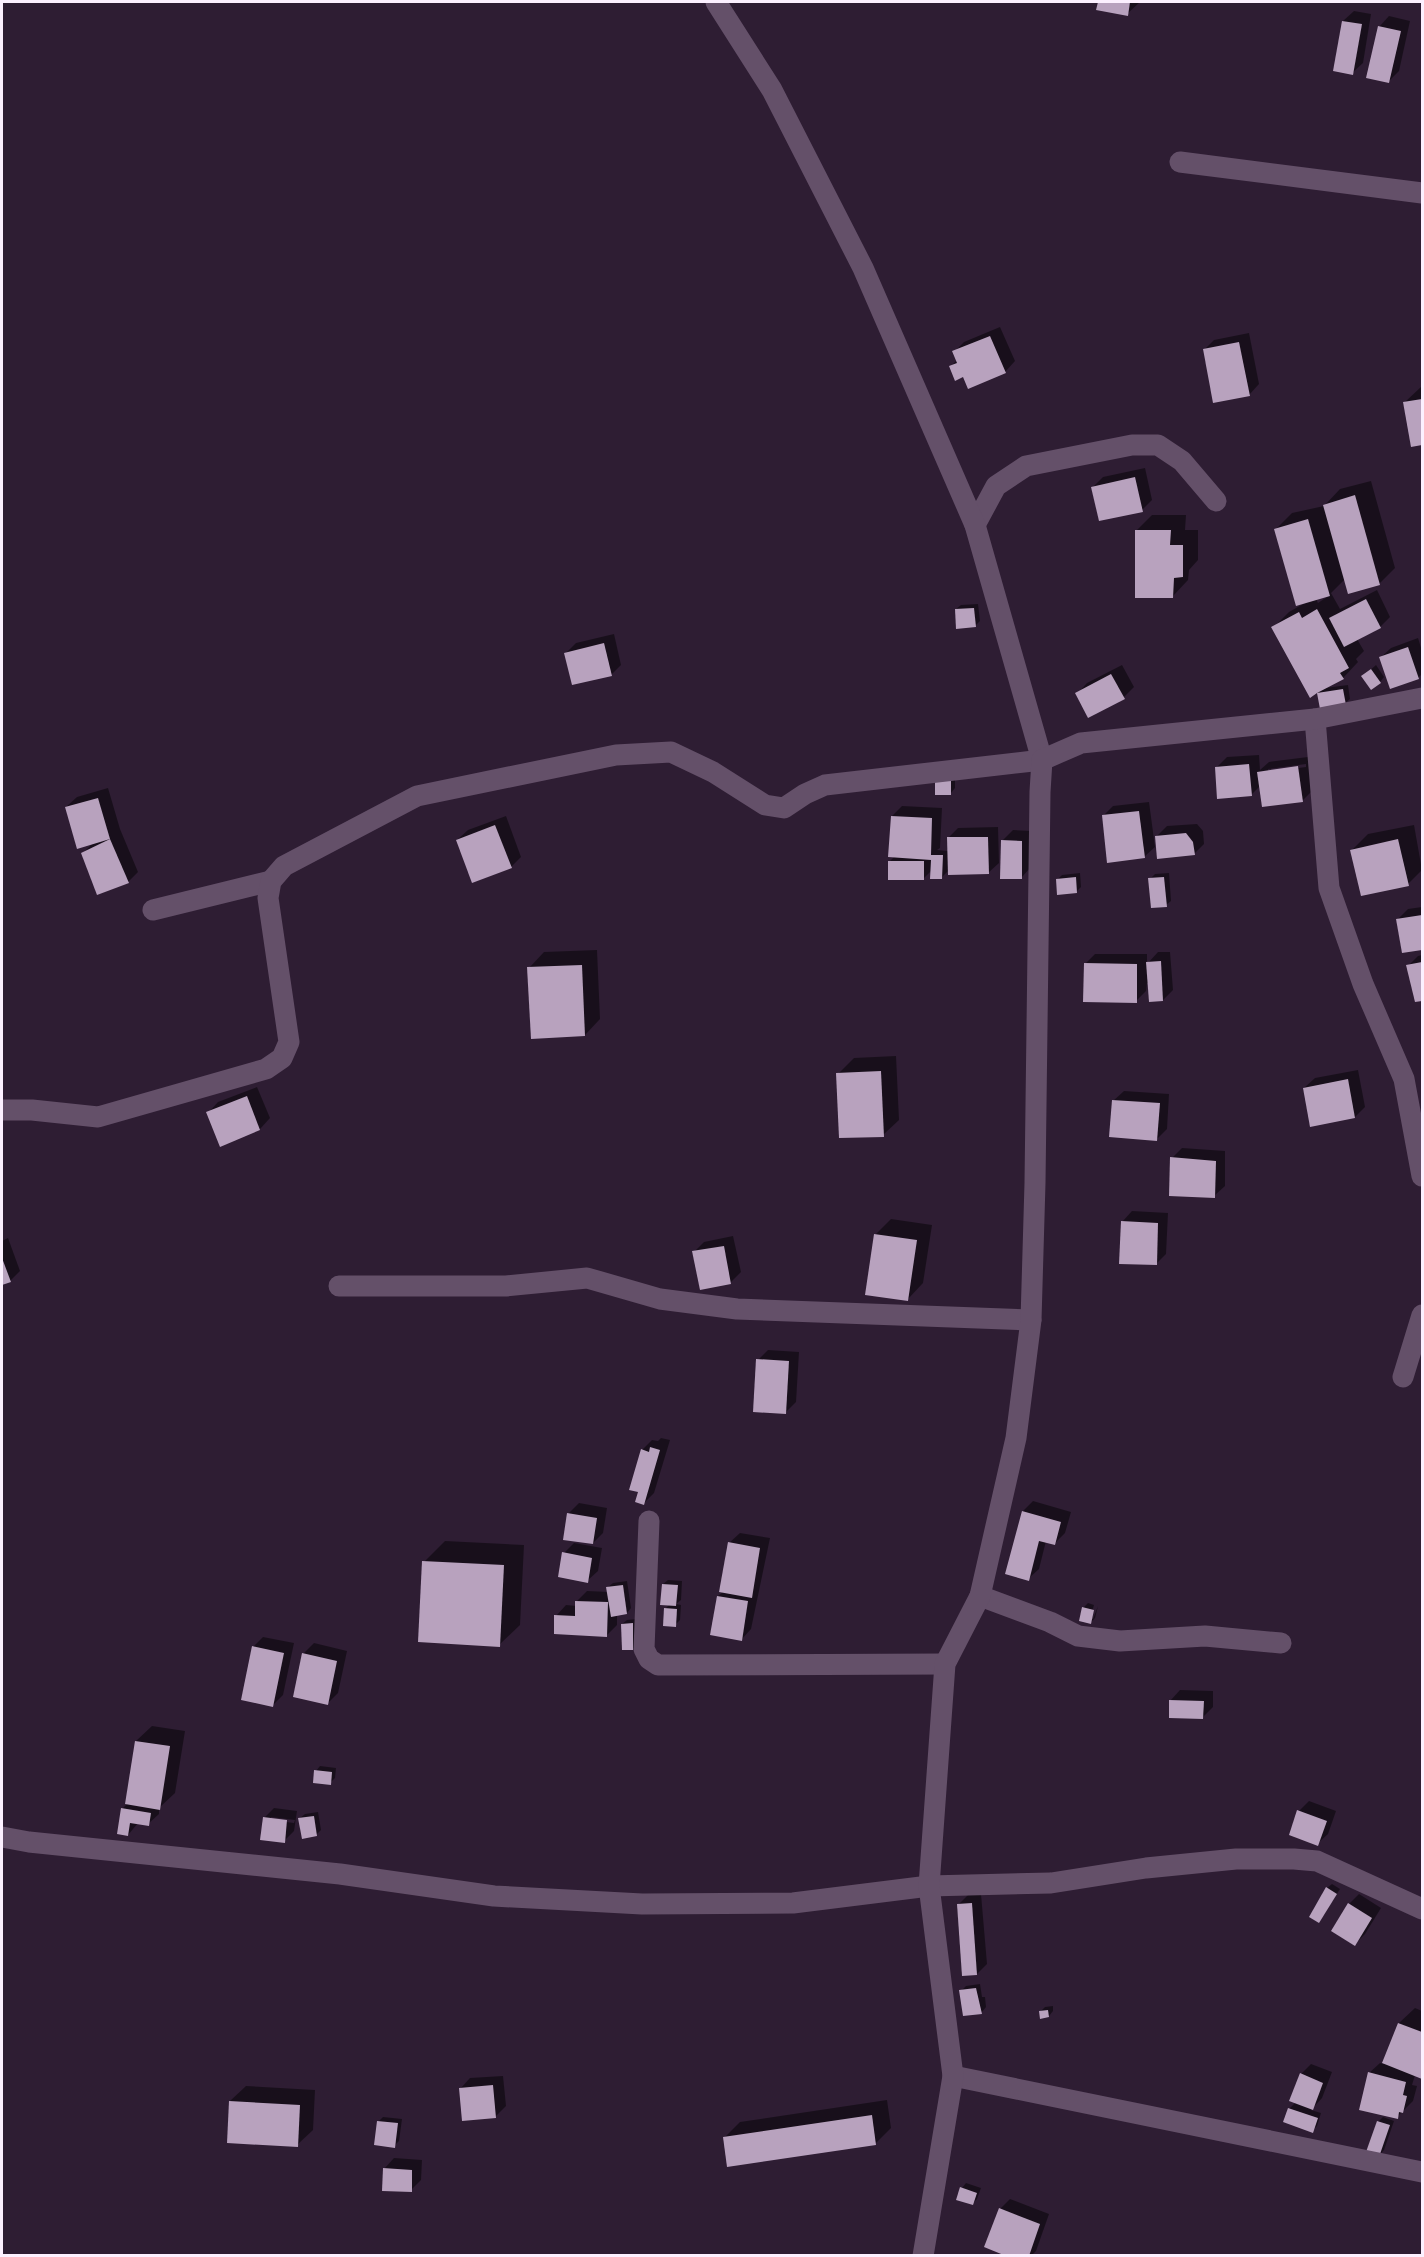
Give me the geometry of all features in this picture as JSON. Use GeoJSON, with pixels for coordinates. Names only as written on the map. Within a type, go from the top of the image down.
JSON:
{"type":"FeatureCollection","features":[{"type":"Feature","properties":{"kind":"street"},"geometry":{"type":"LineString","coordinates":[[716,2],[772,90],[863,268],[975,525],[1042,760],[1031,1320],[1016,1438],[980,1596],[945,1664],[929,1886],[953,2076],[923,2256]]}},
{"type":"Feature","properties":{"kind":"street"},"geometry":{"type":"LineString","coordinates":[[1180,162],[1422,193]]}},
{"type":"Feature","properties":{"kind":"street"},"geometry":{"type":"LineString","coordinates":[[975,525],[996,486],[1026,466],[1132,445],[1158,445],[1182,460],[1216,501]]}},
{"type":"Feature","properties":{"kind":"street"},"geometry":{"type":"LineString","coordinates":[[2,1110],[32,1110],[98,1117],[266,1069],[282,1058],[289,1042],[267,898],[271,881],[284,866],[417,796],[616,755],[671,752],[713,772],[765,805],[784,808],[805,794],[825,785],[1042,760],[1081,743],[1315,719],[1422,698]]}},
{"type":"Feature","properties":{"kind":"street"},"geometry":{"type":"LineString","coordinates":[[1315,719],[1329,888],[1363,984],[1404,1079],[1422,1176]]}},
{"type":"Feature","properties":{"kind":"street"},"geometry":{"type":"LineString","coordinates":[[153,910],[271,881]]}},
{"type":"Feature","properties":{"kind":"street"},"geometry":{"type":"LineString","coordinates":[[339,1286],[506,1286],[587,1278],[660,1299],[737,1309],[1031,1320]]}},
{"type":"Feature","properties":{"kind":"street"},"geometry":{"type":"LineString","coordinates":[[1403,1377],[1422,1316]]}},
{"type":"Feature","properties":{"kind":"street"},"geometry":{"type":"LineString","coordinates":[[649,1521],[644,1649],[649,1659],[658,1665],[945,1664]]}},
{"type":"Feature","properties":{"kind":"street"},"geometry":{"type":"LineString","coordinates":[[980,1596],[1050,1622],[1078,1636],[1120,1641],[1205,1636],[1281,1643]]}},
{"type":"Feature","properties":{"kind":"street"},"geometry":{"type":"LineString","coordinates":[[2,1837],[29,1842],[340,1874],[494,1896],[642,1904],[793,1903],[929,1886],[1051,1883],[1146,1868],[1214,1861],[1294,1859],[1317,1861],[1422,1909]]}},
{"type":"Feature","properties":{"kind":"street"},"geometry":{"type":"LineString","coordinates":[[953,2076],[1422,2170]]}},
{"type":"Feature","properties":{"kind":"building"},"geometry":{"type":"Polygon","coordinates":[[[1098,2],[1130,2],[1128,16],[1096,10],[1098,2]]]}},
{"type":"Feature","properties":{"kind":"building"},"geometry":{"type":"Polygon","coordinates":[[[1342,21],[1362,24],[1353,75],[1333,71],[1342,21]]]}},
{"type":"Feature","properties":{"kind":"building"},"geometry":{"type":"Polygon","coordinates":[[[1378,26],[1401,31],[1389,83],[1366,78],[1378,26]]]}},
{"type":"Feature","properties":{"kind":"building"},"geometry":{"type":"Polygon","coordinates":[[[990,336],[1006,373],[968,389],[963,377],[955,381],[949,366],[957,363],[952,351],[990,336]]]}},
{"type":"Feature","properties":{"kind":"building"},"geometry":{"type":"Polygon","coordinates":[[[1239,342],[1250,396],[1213,403],[1203,349],[1239,342]]]}},
{"type":"Feature","properties":{"kind":"building"},"geometry":{"type":"Polygon","coordinates":[[[1422,399],[1422,445],[1411,447],[1403,402],[1422,399]]]}},
{"type":"Feature","properties":{"kind":"building"},"geometry":{"type":"Polygon","coordinates":[[[1135,477],[1143,512],[1099,521],[1091,487],[1135,477]]]}},
{"type":"Feature","properties":{"kind":"building"},"geometry":{"type":"Polygon","coordinates":[[[1355,495],[1380,585],[1348,594],[1323,505],[1355,495]]]}},
{"type":"Feature","properties":{"kind":"building"},"geometry":{"type":"Polygon","coordinates":[[[1308,519],[1330,596],[1296,606],[1274,529],[1308,519]]]}},
{"type":"Feature","properties":{"kind":"building"},"geometry":{"type":"Polygon","coordinates":[[[1135,530],[1171,530],[1170,545],[1183,545],[1183,577],[1174,578],[1173,598],[1135,598],[1135,530]]]}},
{"type":"Feature","properties":{"kind":"building"},"geometry":{"type":"Polygon","coordinates":[[[1366,599],[1381,628],[1344,647],[1329,618],[1366,599]]]}},
{"type":"Feature","properties":{"kind":"building"},"geometry":{"type":"Polygon","coordinates":[[[974,608],[976,627],[956,629],[955,609],[974,608]]]}},
{"type":"Feature","properties":{"kind":"building"},"geometry":{"type":"Polygon","coordinates":[[[1317,609],[1349,668],[1340,673],[1344,679],[1310,698],[1271,627],[1299,612],[1302,618],[1317,609]]]}},
{"type":"Feature","properties":{"kind":"building"},"geometry":{"type":"Polygon","coordinates":[[[604,643],[612,676],[572,685],[564,653],[604,643]]]}},
{"type":"Feature","properties":{"kind":"building"},"geometry":{"type":"Polygon","coordinates":[[[1408,647],[1419,679],[1390,689],[1379,657],[1408,647]]]}},
{"type":"Feature","properties":{"kind":"building"},"geometry":{"type":"Polygon","coordinates":[[[1371,669],[1381,683],[1371,690],[1361,676],[1371,669]]]}},
{"type":"Feature","properties":{"kind":"building"},"geometry":{"type":"Polygon","coordinates":[[[1111,674],[1125,699],[1088,718],[1075,693],[1111,674]]]}},
{"type":"Feature","properties":{"kind":"building"},"geometry":{"type":"Polygon","coordinates":[[[1343,689],[1346,705],[1320,709],[1317,693],[1343,689]]]}},
{"type":"Feature","properties":{"kind":"building"},"geometry":{"type":"Polygon","coordinates":[[[1249,764],[1252,796],[1217,799],[1215,767],[1249,764]]]}},
{"type":"Feature","properties":{"kind":"building"},"geometry":{"type":"Polygon","coordinates":[[[1298,766],[1303,802],[1262,807],[1257,772],[1298,766]]]}},
{"type":"Feature","properties":{"kind":"building"},"geometry":{"type":"Polygon","coordinates":[[[935,777],[951,777],[951,795],[935,795],[935,777]]]}},
{"type":"Feature","properties":{"kind":"building"},"geometry":{"type":"Polygon","coordinates":[[[98,798],[110,839],[77,849],[65,807],[98,798]]]}},
{"type":"Feature","properties":{"kind":"building"},"geometry":{"type":"Polygon","coordinates":[[[1139,811],[1145,858],[1107,863],[1102,815],[1139,811]]]}},
{"type":"Feature","properties":{"kind":"building"},"geometry":{"type":"Polygon","coordinates":[[[891,816],[932,818],[931,855],[943,855],[942,879],[930,879],[931,860],[888,857],[891,816]]]}},
{"type":"Feature","properties":{"kind":"building"},"geometry":{"type":"Polygon","coordinates":[[[495,825],[512,868],[472,883],[456,840],[495,825]]]}},
{"type":"Feature","properties":{"kind":"building"},"geometry":{"type":"Polygon","coordinates":[[[1186,833],[1193,842],[1195,855],[1157,859],[1155,836],[1186,833]]]}},
{"type":"Feature","properties":{"kind":"building"},"geometry":{"type":"Polygon","coordinates":[[[947,837],[988,837],[989,874],[948,875],[947,837]]]}},
{"type":"Feature","properties":{"kind":"building"},"geometry":{"type":"Polygon","coordinates":[[[110,839],[129,883],[97,895],[81,853],[110,839]]]}},
{"type":"Feature","properties":{"kind":"building"},"geometry":{"type":"Polygon","coordinates":[[[1398,839],[1409,886],[1361,896],[1350,850],[1398,839]]]}},
{"type":"Feature","properties":{"kind":"building"},"geometry":{"type":"Polygon","coordinates":[[[1001,840],[1022,841],[1022,879],[1000,879],[1001,840]]]}},
{"type":"Feature","properties":{"kind":"building"},"geometry":{"type":"Polygon","coordinates":[[[888,861],[924,861],[924,880],[888,880],[888,861]]]}},
{"type":"Feature","properties":{"kind":"building"},"geometry":{"type":"Polygon","coordinates":[[[1076,877],[1077,893],[1057,895],[1056,879],[1076,877]]]}},
{"type":"Feature","properties":{"kind":"building"},"geometry":{"type":"Polygon","coordinates":[[[1164,877],[1167,907],[1151,908],[1148,878],[1164,877]]]}},
{"type":"Feature","properties":{"kind":"building"},"geometry":{"type":"Polygon","coordinates":[[[1422,915],[1422,950],[1402,953],[1396,919],[1422,915]]]}},
{"type":"Feature","properties":{"kind":"building"},"geometry":{"type":"Polygon","coordinates":[[[1161,961],[1163,1001],[1149,1002],[1146,962],[1161,961]]]}},
{"type":"Feature","properties":{"kind":"building"},"geometry":{"type":"Polygon","coordinates":[[[1422,962],[1422,1001],[1415,1002],[1406,965],[1422,962]]]}},
{"type":"Feature","properties":{"kind":"building"},"geometry":{"type":"Polygon","coordinates":[[[1084,963],[1137,964],[1137,1003],[1083,1002],[1084,963]]]}},
{"type":"Feature","properties":{"kind":"building"},"geometry":{"type":"Polygon","coordinates":[[[582,965],[585,1036],[531,1039],[527,967],[582,965]]]}},
{"type":"Feature","properties":{"kind":"building"},"geometry":{"type":"Polygon","coordinates":[[[881,1071],[884,1137],[839,1138],[836,1073],[881,1071]]]}},
{"type":"Feature","properties":{"kind":"building"},"geometry":{"type":"Polygon","coordinates":[[[1348,1079],[1355,1118],[1310,1127],[1303,1088],[1348,1079]]]}},
{"type":"Feature","properties":{"kind":"building"},"geometry":{"type":"Polygon","coordinates":[[[247,1096],[260,1130],[220,1147],[206,1112],[247,1096]]]}},
{"type":"Feature","properties":{"kind":"building"},"geometry":{"type":"Polygon","coordinates":[[[1112,1100],[1160,1103],[1157,1141],[1109,1137],[1112,1100]]]}},
{"type":"Feature","properties":{"kind":"building"},"geometry":{"type":"Polygon","coordinates":[[[1170,1157],[1216,1161],[1215,1198],[1169,1196],[1170,1157]]]}},
{"type":"Feature","properties":{"kind":"building"},"geometry":{"type":"Polygon","coordinates":[[[1121,1221],[1158,1223],[1157,1265],[1119,1264],[1121,1221]]]}},
{"type":"Feature","properties":{"kind":"building"},"geometry":{"type":"Polygon","coordinates":[[[874,1234],[917,1240],[908,1301],[865,1295],[874,1234]]]}},
{"type":"Feature","properties":{"kind":"building"},"geometry":{"type":"Polygon","coordinates":[[[724,1246],[731,1284],[700,1290],[692,1251],[724,1246]]]}},
{"type":"Feature","properties":{"kind":"building"},"geometry":{"type":"Polygon","coordinates":[[[2,1258],[11,1282],[2,1285],[2,1258]]]}},
{"type":"Feature","properties":{"kind":"building"},"geometry":{"type":"Polygon","coordinates":[[[756,1359],[789,1361],[786,1414],[753,1412],[756,1359]]]}},
{"type":"Feature","properties":{"kind":"building"},"geometry":{"type":"Polygon","coordinates":[[[650,1447],[660,1450],[644,1505],[635,1502],[638,1492],[629,1490],[641,1449],[649,1452],[650,1447]]]}},
{"type":"Feature","properties":{"kind":"building"},"geometry":{"type":"Polygon","coordinates":[[[1022,1511],[1061,1522],[1055,1545],[1039,1541],[1029,1581],[1005,1574],[1022,1511]]]}},
{"type":"Feature","properties":{"kind":"building"},"geometry":{"type":"Polygon","coordinates":[[[567,1513],[597,1518],[593,1544],[563,1540],[567,1513]]]}},
{"type":"Feature","properties":{"kind":"building"},"geometry":{"type":"Polygon","coordinates":[[[728,1542],[760,1548],[752,1598],[719,1592],[728,1542]]]}},
{"type":"Feature","properties":{"kind":"building"},"geometry":{"type":"Polygon","coordinates":[[[562,1552],[592,1558],[588,1583],[558,1577],[562,1552]]]}},
{"type":"Feature","properties":{"kind":"building"},"geometry":{"type":"Polygon","coordinates":[[[422,1561],[504,1565],[500,1647],[418,1642],[422,1561]]]}},
{"type":"Feature","properties":{"kind":"building"},"geometry":{"type":"Polygon","coordinates":[[[662,1584],[678,1585],[676,1606],[660,1605],[662,1584]]]}},
{"type":"Feature","properties":{"kind":"building"},"geometry":{"type":"Polygon","coordinates":[[[623,1585],[627,1614],[611,1617],[606,1587],[623,1585]]]}},
{"type":"Feature","properties":{"kind":"building"},"geometry":{"type":"Polygon","coordinates":[[[717,1596],[748,1601],[742,1641],[710,1635],[717,1596]]]}},
{"type":"Feature","properties":{"kind":"building"},"geometry":{"type":"Polygon","coordinates":[[[575,1601],[608,1602],[607,1637],[554,1634],[554,1615],[575,1616],[575,1601]]]}},
{"type":"Feature","properties":{"kind":"building"},"geometry":{"type":"Polygon","coordinates":[[[1082,1607],[1094,1610],[1091,1624],[1079,1621],[1082,1607]]]}},
{"type":"Feature","properties":{"kind":"building"},"geometry":{"type":"Polygon","coordinates":[[[664,1608],[677,1609],[676,1627],[663,1626],[664,1608]]]}},
{"type":"Feature","properties":{"kind":"building"},"geometry":{"type":"Polygon","coordinates":[[[633,1623],[633,1650],[622,1650],[621,1624],[633,1623]]]}},
{"type":"Feature","properties":{"kind":"building"},"geometry":{"type":"Polygon","coordinates":[[[252,1646],[284,1653],[273,1707],[241,1700],[252,1646]]]}},
{"type":"Feature","properties":{"kind":"building"},"geometry":{"type":"Polygon","coordinates":[[[302,1653],[337,1661],[328,1705],[293,1697],[302,1653]]]}},
{"type":"Feature","properties":{"kind":"building"},"geometry":{"type":"Polygon","coordinates":[[[1169,1700],[1204,1701],[1203,1719],[1169,1718],[1169,1700]]]}},
{"type":"Feature","properties":{"kind":"building"},"geometry":{"type":"Polygon","coordinates":[[[135,1741],[170,1746],[160,1810],[125,1804],[135,1741]]]}},
{"type":"Feature","properties":{"kind":"building"},"geometry":{"type":"Polygon","coordinates":[[[314,1770],[332,1772],[331,1785],[313,1783],[314,1770]]]}},
{"type":"Feature","properties":{"kind":"building"},"geometry":{"type":"Polygon","coordinates":[[[121,1808],[151,1813],[149,1826],[130,1823],[128,1836],[117,1834],[121,1808]]]}},
{"type":"Feature","properties":{"kind":"building"},"geometry":{"type":"Polygon","coordinates":[[[1297,1810],[1327,1821],[1318,1846],[1289,1835],[1297,1810]]]}},
{"type":"Feature","properties":{"kind":"building"},"geometry":{"type":"Polygon","coordinates":[[[314,1816],[317,1836],[302,1839],[298,1818],[314,1816]]]}},
{"type":"Feature","properties":{"kind":"building"},"geometry":{"type":"Polygon","coordinates":[[[263,1817],[287,1820],[285,1843],[260,1840],[263,1817]]]}},
{"type":"Feature","properties":{"kind":"building"},"geometry":{"type":"Polygon","coordinates":[[[1326,1887],[1337,1894],[1319,1923],[1309,1917],[1326,1887]]]}},
{"type":"Feature","properties":{"kind":"building"},"geometry":{"type":"Polygon","coordinates":[[[972,1903],[977,1975],[962,1976],[957,1904],[972,1903]]]}},
{"type":"Feature","properties":{"kind":"building"},"geometry":{"type":"Polygon","coordinates":[[[1348,1903],[1372,1918],[1355,1946],[1331,1931],[1348,1903]]]}},
{"type":"Feature","properties":{"kind":"building"},"geometry":{"type":"Polygon","coordinates":[[[976,1988],[982,2014],[963,2016],[959,1990],[976,1988]]]}},
{"type":"Feature","properties":{"kind":"building"},"geometry":{"type":"Polygon","coordinates":[[[1048,2010],[1049,2017],[1040,2019],[1039,2011],[1048,2010]]]}},
{"type":"Feature","properties":{"kind":"building"},"geometry":{"type":"Polygon","coordinates":[[[1398,2023],[1422,2032],[1422,2079],[1382,2063],[1398,2023]]]}},
{"type":"Feature","properties":{"kind":"building"},"geometry":{"type":"Polygon","coordinates":[[[1368,2072],[1406,2082],[1403,2095],[1407,2096],[1403,2113],[1399,2112],[1398,2119],[1359,2110],[1368,2072]]]}},
{"type":"Feature","properties":{"kind":"building"},"geometry":{"type":"Polygon","coordinates":[[[1300,2073],[1323,2083],[1313,2110],[1289,2101],[1300,2073]]]}},
{"type":"Feature","properties":{"kind":"building"},"geometry":{"type":"Polygon","coordinates":[[[493,2085],[496,2118],[462,2121],[459,2088],[493,2085]]]}},
{"type":"Feature","properties":{"kind":"building"},"geometry":{"type":"Polygon","coordinates":[[[229,2101],[300,2105],[298,2147],[227,2143],[229,2101]]]}},
{"type":"Feature","properties":{"kind":"building"},"geometry":{"type":"Polygon","coordinates":[[[1288,2108],[1318,2118],[1313,2133],[1283,2122],[1288,2108]]]}},
{"type":"Feature","properties":{"kind":"building"},"geometry":{"type":"Polygon","coordinates":[[[872,2115],[876,2145],[727,2167],[723,2137],[872,2115]]]}},
{"type":"Feature","properties":{"kind":"building"},"geometry":{"type":"Polygon","coordinates":[[[377,2121],[398,2123],[395,2148],[374,2145],[377,2121]]]}},
{"type":"Feature","properties":{"kind":"building"},"geometry":{"type":"Polygon","coordinates":[[[1377,2121],[1390,2125],[1379,2157],[1366,2152],[1377,2121]]]}},
{"type":"Feature","properties":{"kind":"building"},"geometry":{"type":"Polygon","coordinates":[[[383,2168],[412,2170],[412,2192],[382,2191],[383,2168]]]}},
{"type":"Feature","properties":{"kind":"building"},"geometry":{"type":"Polygon","coordinates":[[[960,2187],[977,2193],[973,2205],[956,2200],[960,2187]]]}},
{"type":"Feature","properties":{"kind":"building"},"geometry":{"type":"Polygon","coordinates":[[[999,2208],[1040,2224],[1029,2256],[1006,2256],[984,2247],[999,2208]]]}}]}
